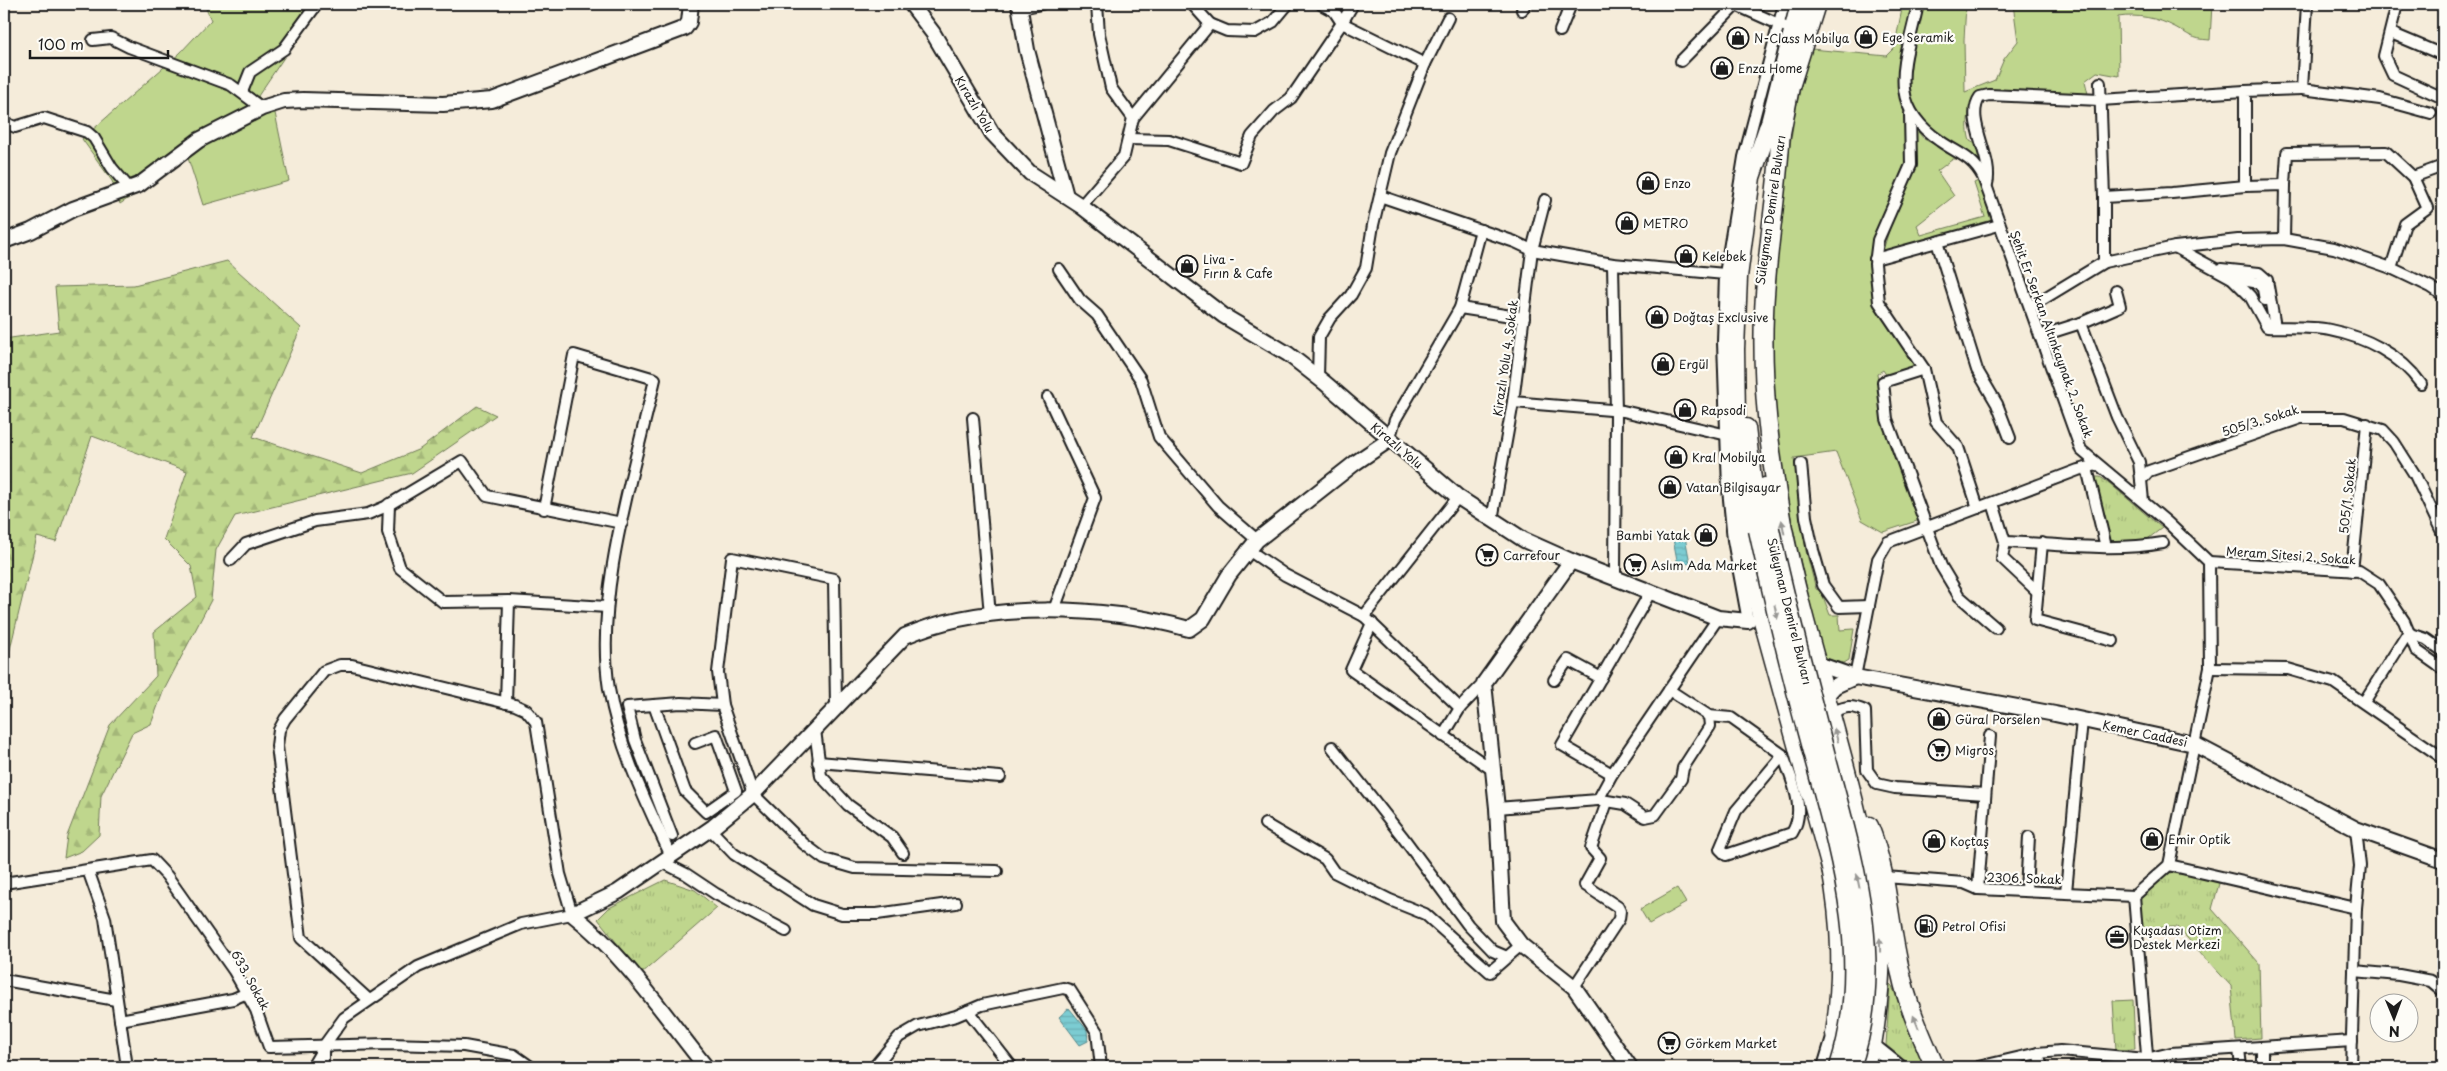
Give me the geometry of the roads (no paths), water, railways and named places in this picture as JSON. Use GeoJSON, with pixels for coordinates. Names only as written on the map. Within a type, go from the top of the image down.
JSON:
{"type":"FeatureCollection","features":[{"type":"Feature","properties":{"kind":"highway","name":"Süleyman Demirel Bulvarı"},"geometry":{"type":"LineString","coordinates":[[1775,128],[1786,26],[1798,4]]}},
{"type":"Feature","properties":{"kind":"highway","name":"Süleyman Demirel Bulvarı"},"geometry":{"type":"LineString","coordinates":[[1798,4],[1790,87],[1756,182],[1749,244],[1743,350],[1746,439],[1764,530],[1778,624],[1837,847],[1850,904],[1854,939],[1854,975],[1850,1019],[1830,1065]]}},
{"type":"Feature","properties":{"kind":"highway"},"geometry":{"type":"LineString","coordinates":[[1775,128],[1751,177],[1741,248],[1730,435],[1757,599],[1830,868],[1839,914],[1841,979],[1835,1034]]}},
{"type":"Feature","properties":{"kind":"highway"},"geometry":{"type":"LineString","coordinates":[[1775,128],[1779,181],[1768,254],[1764,312],[1765,400],[1782,523],[1815,663],[1846,768],[1877,908],[1880,938],[1880,980],[1872,1045]]}},
{"type":"Feature","properties":{"kind":"highway","name":"Süleyman Demirel Bulvarı"},"geometry":{"type":"LineString","coordinates":[[1764,530],[1780,579],[1849,844],[1863,906],[1867,961],[1865,1003],[1850,1067]]}},
{"type":"Feature","properties":{"kind":"highway"},"geometry":{"type":"LineString","coordinates":[[1846,768],[1879,852],[1885,877],[1901,975],[1908,1003],[1935,1067]]}},
{"type":"Feature","properties":{"kind":"highway"},"geometry":{"type":"LineString","coordinates":[[1841,979],[1849,989],[1862,993],[1870,991],[1880,980]]}},
{"type":"Feature","properties":{"kind":"street"},"geometry":{"type":"LineString","coordinates":[[242,92],[250,72],[284,49],[317,4]]}},
{"type":"Feature","properties":{"kind":"street"},"geometry":{"type":"LineString","coordinates":[[4,241],[31,231],[73,209],[139,186],[199,140],[262,108],[284,101],[302,100],[443,104],[492,100],[685,28],[689,22],[691,4]]}},
{"type":"Feature","properties":{"kind":"street","name":"Kırazlı Yolu"},"geometry":{"type":"LineString","coordinates":[[911,4],[933,33],[992,133],[1030,173],[1081,206]]}},
{"type":"Feature","properties":{"kind":"street"},"geometry":{"type":"LineString","coordinates":[[1041,4],[1020,6],[1027,50],[1066,196]]}},
{"type":"Feature","properties":{"kind":"street"},"geometry":{"type":"LineString","coordinates":[[1098,4],[1099,34],[1111,88],[1133,118]]}},
{"type":"Feature","properties":{"kind":"street"},"geometry":{"type":"LineString","coordinates":[[1192,4],[1210,24],[1227,31],[1255,32],[1273,22],[1288,4]]}},
{"type":"Feature","properties":{"kind":"street"},"geometry":{"type":"LineString","coordinates":[[1321,4],[1334,11],[1342,23],[1425,64]]}},
{"type":"Feature","properties":{"kind":"street"},"geometry":{"type":"LineString","coordinates":[[1128,139],[1169,140],[1241,163],[1252,136],[1274,112],[1291,98],[1353,4]]}},
{"type":"Feature","properties":{"kind":"street"},"geometry":{"type":"LineString","coordinates":[[1560,31],[1571,4]]}},
{"type":"Feature","properties":{"kind":"street","name":"Şehit Er Serkan Altınkaynak 2. Sokak"},"geometry":{"type":"LineString","coordinates":[[1918,4],[1903,76],[1904,90],[1910,114],[1921,128],[1942,143],[1961,152],[1977,166],[1987,184],[1999,225],[2081,450],[2143,501],[2209,562]]}},
{"type":"Feature","properties":{"kind":"street"},"geometry":{"type":"LineString","coordinates":[[2302,89],[2307,4]]}},
{"type":"Feature","properties":{"kind":"street"},"geometry":{"type":"LineString","coordinates":[[2397,4],[2384,56],[2393,75],[2443,98]]}},
{"type":"Feature","properties":{"kind":"street"},"geometry":{"type":"LineString","coordinates":[[1681,61],[1736,5],[1786,26],[1744,157],[1725,274],[1733,540],[1748,621],[1760,635],[1774,658]]}},
{"type":"Feature","properties":{"kind":"street"},"geometry":{"type":"LineString","coordinates":[[1318,377],[1319,337],[1330,318],[1351,295],[1366,268],[1390,153],[1425,64],[1448,18]]}},
{"type":"Feature","properties":{"kind":"street"},"geometry":{"type":"LineString","coordinates":[[1081,206],[1124,156],[1133,118],[1210,24]]}},
{"type":"Feature","properties":{"kind":"street"},"geometry":{"type":"LineString","coordinates":[[2391,33],[2443,54]]}},
{"type":"Feature","properties":{"kind":"street"},"geometry":{"type":"LineString","coordinates":[[93,40],[111,38],[231,85],[262,108]]}},
{"type":"Feature","properties":{"kind":"street"},"geometry":{"type":"LineString","coordinates":[[2100,83],[2104,262]]}},
{"type":"Feature","properties":{"kind":"street"},"geometry":{"type":"LineString","coordinates":[[1987,184],[1990,174],[1976,115],[1976,102],[1980,97],[1989,95],[2100,100],[2302,89],[2380,99],[2431,113]]}},
{"type":"Feature","properties":{"kind":"street"},"geometry":{"type":"LineString","coordinates":[[2245,92],[2245,186]]}},
{"type":"Feature","properties":{"kind":"street"},"geometry":{"type":"LineString","coordinates":[[1910,114],[1911,165],[1878,240],[1875,259],[1879,302],[1924,368],[1936,422],[1958,447],[1978,508]]}},
{"type":"Feature","properties":{"kind":"street"},"geometry":{"type":"LineString","coordinates":[[4,122],[15,127],[44,118],[71,125],[87,132],[94,138],[112,168],[130,189]]}},
{"type":"Feature","properties":{"kind":"street"},"geometry":{"type":"LineString","coordinates":[[2284,239],[2287,154],[2386,152],[2413,176],[2427,208],[2405,224],[2391,268]]}},
{"type":"Feature","properties":{"kind":"street"},"geometry":{"type":"LineString","coordinates":[[2413,176],[2443,166]]}},
{"type":"Feature","properties":{"kind":"street"},"geometry":{"type":"LineString","coordinates":[[2104,196],[2285,185]]}},
{"type":"Feature","properties":{"kind":"street"},"geometry":{"type":"LineString","coordinates":[[1380,196],[1515,242],[1532,250],[1613,264],[1725,274]]}},
{"type":"Feature","properties":{"kind":"street","name":"Kirazlı Yolu 4. Sokak"},"geometry":{"type":"LineString","coordinates":[[1492,520],[1513,402],[1532,250],[1545,200]]}},
{"type":"Feature","properties":{"kind":"street","name":"Kirazlı Yolu"},"geometry":{"type":"LineString","coordinates":[[1081,206],[1224,316],[1288,354],[1318,377],[1458,498],[1524,540],[1718,618],[1748,621]]}},
{"type":"Feature","properties":{"kind":"street"},"geometry":{"type":"LineString","coordinates":[[1875,259],[1999,225]]}},
{"type":"Feature","properties":{"kind":"street"},"geometry":{"type":"LineString","coordinates":[[312,1067],[323,1047],[344,1018],[418,967],[521,924],[572,914],[618,892],[710,829],[753,794],[905,636],[930,625],[990,614],[1054,610],[1103,612],[1189,628],[1204,619],[1229,574],[1252,544],[1355,463],[1389,440],[1395,420],[1460,308],[1481,230]]}},
{"type":"Feature","properties":{"kind":"street"},"geometry":{"type":"LineString","coordinates":[[2030,307],[2104,262],[2175,247],[2238,240],[2284,239],[2334,248],[2391,268],[2431,287],[2443,295]]}},
{"type":"Feature","properties":{"kind":"street"},"geometry":{"type":"LineString","coordinates":[[1937,242],[1977,370],[1997,404],[2010,438]]}},
{"type":"Feature","properties":{"kind":"street"},"geometry":{"type":"LineString","coordinates":[[2175,247],[2232,278],[2250,296],[2267,327],[2328,329],[2357,337],[2391,354],[2411,370],[2421,384]]}},
{"type":"Feature","properties":{"kind":"street"},"geometry":{"type":"LineString","coordinates":[[1613,264],[1616,412],[1615,577]]}},
{"type":"Feature","properties":{"kind":"street"},"geometry":{"type":"LineString","coordinates":[[2213,268],[2259,273],[2268,280],[2272,327]]}},
{"type":"Feature","properties":{"kind":"street"},"geometry":{"type":"LineString","coordinates":[[1059,269],[1080,300],[1097,315],[1140,380],[1149,399],[1159,437],[1252,544],[1285,575],[1368,619],[1460,708]]}},
{"type":"Feature","properties":{"kind":"street"},"geometry":{"type":"LineString","coordinates":[[2232,278],[2259,283],[2263,289],[2272,327]]}},
{"type":"Feature","properties":{"kind":"street"},"geometry":{"type":"LineString","coordinates":[[2040,336],[2081,323],[2120,306],[2116,291]]}},
{"type":"Feature","properties":{"kind":"street"},"geometry":{"type":"LineString","coordinates":[[1460,308],[1524,318]]}},
{"type":"Feature","properties":{"kind":"street"},"geometry":{"type":"LineString","coordinates":[[2081,323],[2116,417],[2139,462],[2143,501]]}},
{"type":"Feature","properties":{"kind":"street"},"geometry":{"type":"LineString","coordinates":[[544,509],[574,355],[655,379],[622,523],[607,607],[606,655],[609,689],[619,733],[666,859],[716,894],[786,931]]}},
{"type":"Feature","properties":{"kind":"street"},"geometry":{"type":"LineString","coordinates":[[1924,368],[1883,382],[1887,419],[1941,566],[1959,596],[1996,628]]}},
{"type":"Feature","properties":{"kind":"street"},"geometry":{"type":"LineString","coordinates":[[1048,398],[1095,498],[1054,610]]}},
{"type":"Feature","properties":{"kind":"street"},"geometry":{"type":"LineString","coordinates":[[1513,402],[1616,412],[1623,411],[1730,435]]}},
{"type":"Feature","properties":{"kind":"street"},"geometry":{"type":"LineString","coordinates":[[973,418],[990,614]]}},
{"type":"Feature","properties":{"kind":"street","name":"505/3. Sokak"},"geometry":{"type":"LineString","coordinates":[[2141,480],[2149,471],[2180,458],[2302,418],[2344,418],[2383,430],[2394,442],[2415,475],[2443,534]]}},
{"type":"Feature","properties":{"kind":"street","name":"505/1. Sokak"},"geometry":{"type":"LineString","coordinates":[[2352,571],[2367,424]]}},
{"type":"Feature","properties":{"kind":"street"},"geometry":{"type":"LineString","coordinates":[[231,560],[246,544],[315,521],[368,514],[462,462],[487,496],[544,509],[622,523]]}},
{"type":"Feature","properties":{"kind":"street"},"geometry":{"type":"LineString","coordinates":[[1801,464],[1806,518],[1823,585],[1839,608],[1868,606]]}},
{"type":"Feature","properties":{"kind":"street"},"geometry":{"type":"LineString","coordinates":[[1985,794],[1895,788],[1877,784],[1867,770],[1865,711],[1854,706],[1827,705],[1835,686],[1855,678],[1878,558],[1888,542],[2097,465]]}},
{"type":"Feature","properties":{"kind":"street"},"geometry":{"type":"LineString","coordinates":[[2086,468],[2106,547]]}},
{"type":"Feature","properties":{"kind":"street"},"geometry":{"type":"LineString","coordinates":[[1458,498],[1368,619],[1351,670],[1494,771]]}},
{"type":"Feature","properties":{"kind":"street"},"geometry":{"type":"LineString","coordinates":[[1993,503],[2004,542],[2002,558],[2038,592]]}},
{"type":"Feature","properties":{"kind":"street"},"geometry":{"type":"LineString","coordinates":[[389,504],[388,532],[400,568],[443,602],[509,601],[607,607]]}},
{"type":"Feature","properties":{"kind":"street"},"geometry":{"type":"LineString","coordinates":[[2004,542],[2106,547],[2163,543]]}},
{"type":"Feature","properties":{"kind":"street"},"geometry":{"type":"LineString","coordinates":[[2042,543],[2035,620],[2113,641]]}},
{"type":"Feature","properties":{"kind":"street"},"geometry":{"type":"LineString","coordinates":[[836,706],[834,579],[732,558],[718,672],[722,705],[753,794],[804,844],[824,859],[839,865],[855,868],[998,871]]}},
{"type":"Feature","properties":{"kind":"street"},"geometry":{"type":"LineString","coordinates":[[1443,736],[1460,708],[1484,683],[1571,560]]}},
{"type":"Feature","properties":{"kind":"street"},"geometry":{"type":"LineString","coordinates":[[2147,1063],[2134,896],[2169,864],[2210,668],[2209,562]]}},
{"type":"Feature","properties":{"kind":"street","name":"Meram Sitesi 2. Sokak"},"geometry":{"type":"LineString","coordinates":[[2209,562],[2359,571],[2379,584],[2404,621],[2416,650],[2443,669]]}},
{"type":"Feature","properties":{"kind":"street"},"geometry":{"type":"LineString","coordinates":[[1612,774],[1562,745],[1651,591]]}},
{"type":"Feature","properties":{"kind":"street"},"geometry":{"type":"LineString","coordinates":[[1748,621],[1757,612],[1757,599]]}},
{"type":"Feature","properties":{"kind":"street"},"geometry":{"type":"LineString","coordinates":[[506,702],[509,601]]}},
{"type":"Feature","properties":{"kind":"street"},"geometry":{"type":"LineString","coordinates":[[1574,987],[1620,919],[1618,907],[1585,885],[1600,858],[1591,848],[1602,801],[1612,774],[1718,618]]}},
{"type":"Feature","properties":{"kind":"street"},"geometry":{"type":"LineString","coordinates":[[2364,702],[2408,632],[2426,639],[2443,651]]}},
{"type":"Feature","properties":{"kind":"street"},"geometry":{"type":"LineString","coordinates":[[1554,680],[1568,660],[1601,678]]}},
{"type":"Feature","properties":{"kind":"street","name":"Kemer Caddesi"},"geometry":{"type":"LineString","coordinates":[[1815,663],[1855,678],[2082,720],[2194,744],[2356,829],[2443,860]]}},
{"type":"Feature","properties":{"kind":"street"},"geometry":{"type":"LineString","coordinates":[[369,1000],[301,938],[277,746],[279,730],[285,719],[324,671],[340,665],[352,665],[506,702],[526,710],[536,722],[560,874],[572,914],[593,931],[623,965],[706,1067]]}},
{"type":"Feature","properties":{"kind":"street"},"geometry":{"type":"LineString","coordinates":[[2210,668],[2288,670],[2332,682],[2364,702],[2443,758]]}},
{"type":"Feature","properties":{"kind":"street"},"geometry":{"type":"LineString","coordinates":[[1484,683],[1497,808],[1503,921],[1521,945],[1574,987],[1630,1067]]}},
{"type":"Feature","properties":{"kind":"street"},"geometry":{"type":"LineString","coordinates":[[1669,690],[1709,716],[1731,718],[1783,755],[1797,800],[1797,824],[1792,833],[1726,855],[1720,849],[1736,811],[1783,755]]}},
{"type":"Feature","properties":{"kind":"street"},"geometry":{"type":"LineString","coordinates":[[672,836],[634,740],[627,707],[681,703],[722,705]]}},
{"type":"Feature","properties":{"kind":"street"},"geometry":{"type":"LineString","coordinates":[[654,705],[685,791],[706,812],[736,791],[716,735],[695,743]]}},
{"type":"Feature","properties":{"kind":"street"},"geometry":{"type":"LineString","coordinates":[[1497,808],[1602,801],[1625,804],[1645,817],[1655,815],[1682,779],[1683,768],[1710,726],[1709,716]]}},
{"type":"Feature","properties":{"kind":"street"},"geometry":{"type":"LineString","coordinates":[[2066,892],[2082,720]]}},
{"type":"Feature","properties":{"kind":"street"},"geometry":{"type":"LineString","coordinates":[[815,730],[821,776],[848,805],[892,837],[903,852]]}},
{"type":"Feature","properties":{"kind":"street"},"geometry":{"type":"LineString","coordinates":[[1978,889],[1990,736]]}},
{"type":"Feature","properties":{"kind":"street"},"geometry":{"type":"LineString","coordinates":[[1332,747],[1402,836],[1468,925],[1493,951],[1508,957]]}},
{"type":"Feature","properties":{"kind":"street"},"geometry":{"type":"LineString","coordinates":[[818,762],[1000,777]]}},
{"type":"Feature","properties":{"kind":"street"},"geometry":{"type":"LineString","coordinates":[[1265,824],[1325,859],[1334,872],[1390,900],[1425,914],[1490,972],[1521,945]]}},
{"type":"Feature","properties":{"kind":"street"},"geometry":{"type":"LineString","coordinates":[[710,829],[734,854],[813,905],[842,914],[877,914],[956,903]]}},
{"type":"Feature","properties":{"kind":"street"},"geometry":{"type":"LineString","coordinates":[[2351,1067],[2356,908],[2360,866],[2356,829]]}},
{"type":"Feature","properties":{"kind":"street"},"geometry":{"type":"LineString","coordinates":[[2026,890],[2030,837]]}},
{"type":"Feature","properties":{"kind":"street","name":"633. Sokak"},"geometry":{"type":"LineString","coordinates":[[4,883],[152,860],[167,876],[206,929],[256,1010],[269,1047],[388,1044],[464,1046],[514,1055],[531,1067]]}},
{"type":"Feature","properties":{"kind":"street"},"geometry":{"type":"LineString","coordinates":[[2169,864],[2356,908]]}},
{"type":"Feature","properties":{"kind":"street"},"geometry":{"type":"LineString","coordinates":[[88,870],[106,918],[116,1000],[127,1067]]}},
{"type":"Feature","properties":{"kind":"street","name":"2306. Sokak"},"geometry":{"type":"LineString","coordinates":[[1885,877],[1964,883],[1978,889],[2134,896]]}},
{"type":"Feature","properties":{"kind":"street"},"geometry":{"type":"LineString","coordinates":[[2354,971],[2399,974],[2431,981],[2443,991]]}},
{"type":"Feature","properties":{"kind":"street"},"geometry":{"type":"LineString","coordinates":[[4,980],[116,1000]]}},
{"type":"Feature","properties":{"kind":"street"},"geometry":{"type":"LineString","coordinates":[[874,1067],[906,1031],[930,1021],[956,1016],[982,1005],[1060,988],[1068,989],[1097,1032],[1102,1067]]}},
{"type":"Feature","properties":{"kind":"street"},"geometry":{"type":"LineString","coordinates":[[120,1020],[234,999],[246,993]]}},
{"type":"Feature","properties":{"kind":"street"},"geometry":{"type":"LineString","coordinates":[[968,1011],[1012,1067]]}},
{"type":"Feature","properties":{"kind":"street"},"geometry":{"type":"LineString","coordinates":[[1850,1067],[1830,1065],[1835,1034],[1843,1032],[1856,1034],[1900,1067]]}},
{"type":"Feature","properties":{"kind":"street"},"geometry":{"type":"LineString","coordinates":[[1978,1067],[2038,1053],[2060,1051],[2147,1063],[2171,1053],[2352,1041]]}},
{"type":"Feature","properties":{"kind":"street"},"geometry":{"type":"LineString","coordinates":[[1867,1067],[1872,1045]]}},
{"type":"Feature","properties":{"kind":"street"},"geometry":{"type":"LineString","coordinates":[[323,1047],[323,1067]]}},
{"type":"Feature","properties":{"kind":"street"},"geometry":{"type":"LineString","coordinates":[[2262,1047],[2262,1067]]}},
{"type":"Feature","properties":{"kind":"street"},"geometry":{"type":"LineString","coordinates":[[2239,1049],[2241,1067]]}},
{"type":"Feature","properties":{"kind":"street"},"geometry":{"type":"LineString","coordinates":[[2038,1053],[2042,1067]]}},
{"type":"Feature","properties":{"kind":"street"},"geometry":{"type":"LineString","coordinates":[[4,1063],[9,1067]]}},
{"type":"Feature","properties":{"kind":"water"},"geometry":{"type":"Polygon","coordinates":[[[1685,537],[1690,563],[1678,565],[1673,539],[1685,537]]]}},
{"type":"Feature","properties":{"kind":"water"},"geometry":{"type":"Polygon","coordinates":[[[1069,1008],[1087,1030],[1088,1041],[1080,1045],[1059,1017],[1069,1008]]]}},
{"type":"Feature","properties":{"kind":"place","name":"Ege Seramik"},"geometry":{"type":"Point","coordinates":[1866,37]}},
{"type":"Feature","properties":{"kind":"place","name":"N-Class Mobilya"},"geometry":{"type":"Point","coordinates":[1738,38]}},
{"type":"Feature","properties":{"kind":"place","name":"Enza Home"},"geometry":{"type":"Point","coordinates":[1722,68]}},
{"type":"Feature","properties":{"kind":"place","name":"Enzo"},"geometry":{"type":"Point","coordinates":[1648,183]}},
{"type":"Feature","properties":{"kind":"place","name":"METRO"},"geometry":{"type":"Point","coordinates":[1627,223]}},
{"type":"Feature","properties":{"kind":"place","name":"Kelebek"},"geometry":{"type":"Point","coordinates":[1686,256]}},
{"type":"Feature","properties":{"kind":"place","name":"Liva - Fırın & Cafe"},"geometry":{"type":"Point","coordinates":[1187,266]}},
{"type":"Feature","properties":{"kind":"place","name":"Doğtaş Exclusive"},"geometry":{"type":"Point","coordinates":[1657,317]}},
{"type":"Feature","properties":{"kind":"place","name":"Ergül"},"geometry":{"type":"Point","coordinates":[1663,364]}},
{"type":"Feature","properties":{"kind":"place","name":"Rapsodi"},"geometry":{"type":"Point","coordinates":[1685,410]}},
{"type":"Feature","properties":{"kind":"place","name":"Kral Mobilya"},"geometry":{"type":"Point","coordinates":[1676,457]}},
{"type":"Feature","properties":{"kind":"place","name":"Vatan Bilgisayar"},"geometry":{"type":"Point","coordinates":[1670,487]}},
{"type":"Feature","properties":{"kind":"place","name":"Bambi Yatak"},"geometry":{"type":"Point","coordinates":[1706,535]}},
{"type":"Feature","properties":{"kind":"place","name":"Carrefour"},"geometry":{"type":"Point","coordinates":[1487,555]}},
{"type":"Feature","properties":{"kind":"place","name":"Aslım Ada Market"},"geometry":{"type":"Point","coordinates":[1635,565]}},
{"type":"Feature","properties":{"kind":"place","name":"Güral Porselen"},"geometry":{"type":"Point","coordinates":[1939,719]}},
{"type":"Feature","properties":{"kind":"place","name":"Migros"},"geometry":{"type":"Point","coordinates":[1939,750]}},
{"type":"Feature","properties":{"kind":"place","name":"Emir Optik"},"geometry":{"type":"Point","coordinates":[2152,839]}},
{"type":"Feature","properties":{"kind":"place","name":"Koçtaş"},"geometry":{"type":"Point","coordinates":[1934,841]}},
{"type":"Feature","properties":{"kind":"place","name":"Petrol Ofisi"},"geometry":{"type":"Point","coordinates":[1926,926]}},
{"type":"Feature","properties":{"kind":"place","name":"Kuşadası Otizm Destek Merkezi"},"geometry":{"type":"Point","coordinates":[2117,937]}},
{"type":"Feature","properties":{"kind":"place","name":"Görkem Market"},"geometry":{"type":"Point","coordinates":[1669,1043]}}]}
